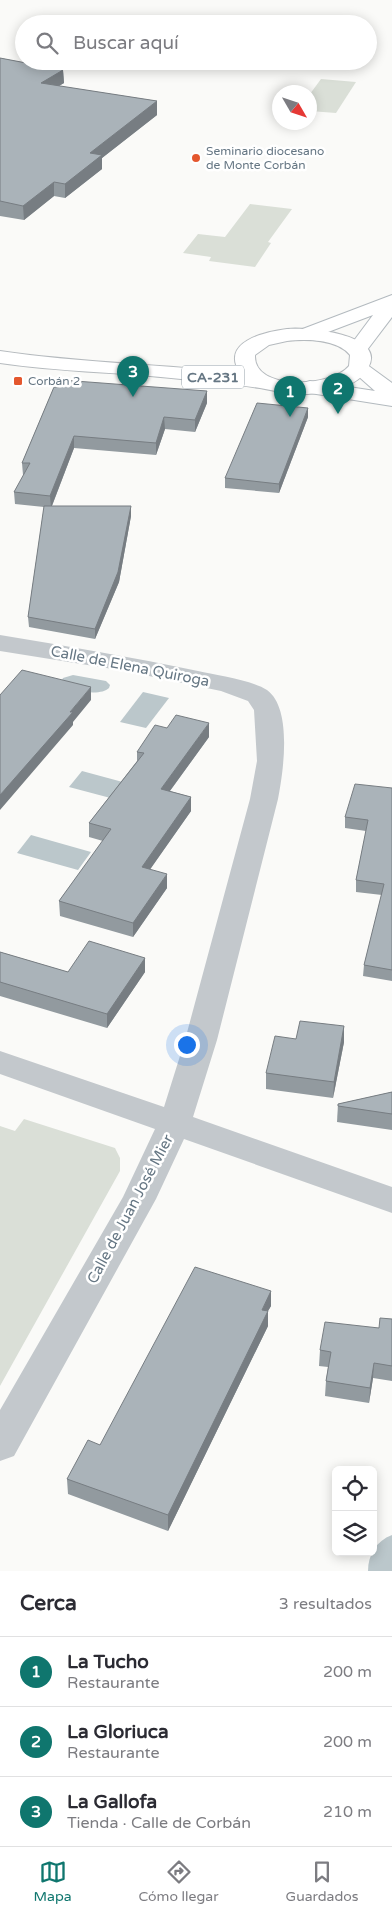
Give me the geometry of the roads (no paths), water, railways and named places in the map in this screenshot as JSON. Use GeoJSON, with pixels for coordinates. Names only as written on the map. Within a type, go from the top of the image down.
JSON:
{"type":"FeatureCollection","features":[{"type":"Feature","properties":{"kind":"main road","name":"CA-231"},"geometry":{"type":"LineString","coordinates":[[308,334],[392,302]]}},
{"type":"Feature","properties":{"kind":"main road","name":"CA-231"},"geometry":{"type":"LineString","coordinates":[[0,365],[47,364],[163,371],[263,382],[278,386],[310,388],[332,384],[348,377],[392,302]]}},
{"type":"Feature","properties":{"kind":"main road","name":"CA-231"},"geometry":{"type":"LineString","coordinates":[[163,371],[245,353],[253,345],[272,337],[308,334],[337,339],[358,359]]}},
{"type":"Feature","properties":{"kind":"main road","name":"CA-231"},"geometry":{"type":"LineString","coordinates":[[245,353],[244,364],[251,373],[263,382]]}},
{"type":"Feature","properties":{"kind":"main road","name":"CA-231"},"geometry":{"type":"LineString","coordinates":[[0,357],[47,364]]}},
{"type":"Feature","properties":{"kind":"main road"},"geometry":{"type":"LineString","coordinates":[[358,359],[381,386],[392,390]]}},
{"type":"Feature","properties":{"kind":"main road"},"geometry":{"type":"LineString","coordinates":[[310,388],[392,400]]}},
{"type":"Feature","properties":{"kind":"street","name":"Calle de Elena Quiroga"},"geometry":{"type":"LineString","coordinates":[[0,643],[125,663],[228,685],[258,696]]}},
{"type":"Feature","properties":{"kind":"street","name":"Calle de Juan José Mier"},"geometry":{"type":"LineString","coordinates":[[0,1445],[139,1199],[174,1123],[202,1040],[264,799],[271,761],[267,710],[258,696]]}},
{"type":"Feature","properties":{"kind":"street"},"geometry":{"type":"LineString","coordinates":[[0,1062],[392,1200]]}},
{"type":"Feature","properties":{"kind":"place","name":"Seminario diocesano de Monte Corbán"},"geometry":{"type":"Point","coordinates":[196,158]}},
{"type":"Feature","properties":{"kind":"place","name":"Corbán 2"},"geometry":{"type":"Point","coordinates":[18,381]}},
{"type":"Feature","properties":{"kind":"place","name":"La Gallofa"},"geometry":{"type":"Point","coordinates":[133,397]}},
{"type":"Feature","properties":{"kind":"place","name":"La Gloriuca"},"geometry":{"type":"Point","coordinates":[338,414]}},
{"type":"Feature","properties":{"kind":"place","name":"La Tucho"},"geometry":{"type":"Point","coordinates":[290,417]}}]}
